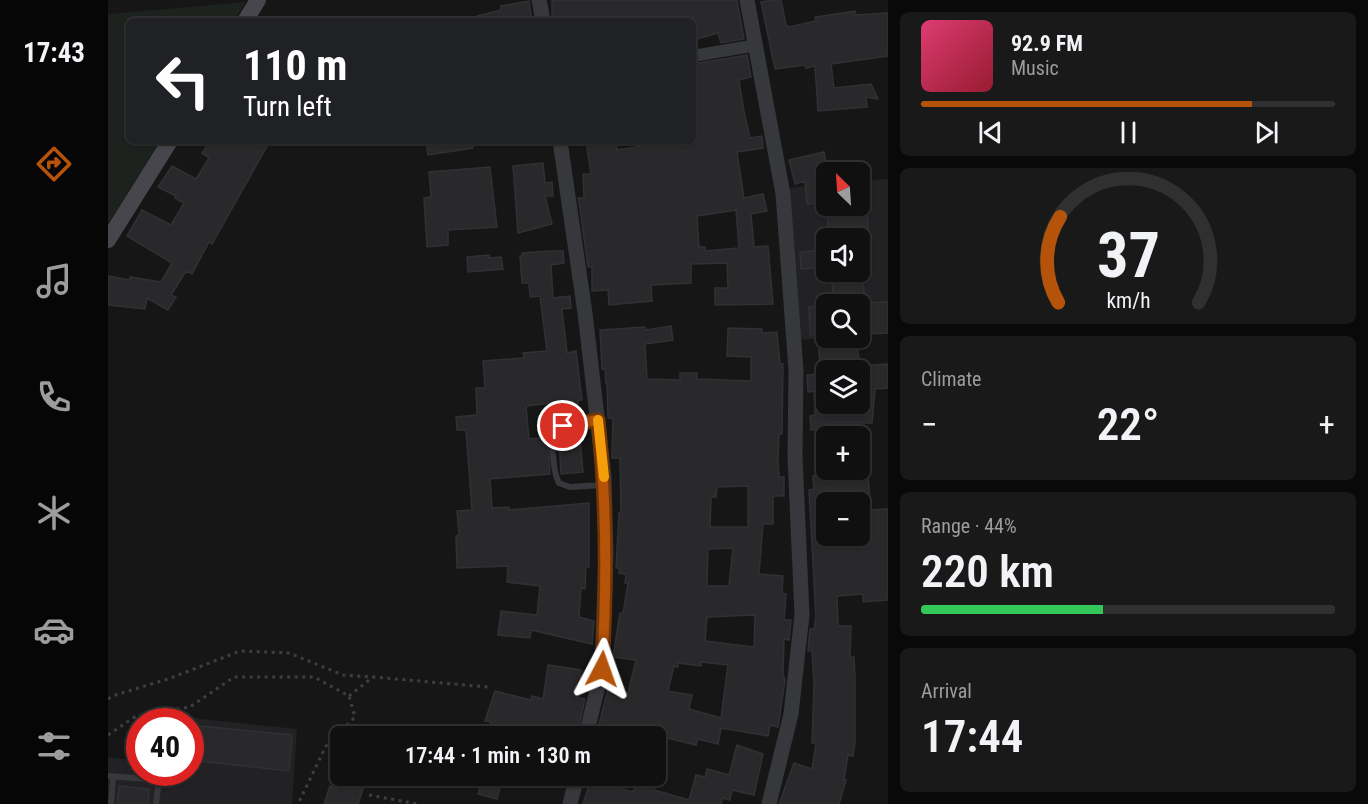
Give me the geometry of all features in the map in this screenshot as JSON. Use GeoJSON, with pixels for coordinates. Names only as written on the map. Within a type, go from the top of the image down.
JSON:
{"type":"FeatureCollection","features":[{"type":"Feature","properties":{"kind":"main road"},"geometry":{"type":"LineString","coordinates":[[247,18],[258,0]]}},
{"type":"Feature","properties":{"kind":"main road"},"geometry":{"type":"LineString","coordinates":[[108,240],[168,144]]}},
{"type":"Feature","properties":{"kind":"street"},"geometry":{"type":"LineString","coordinates":[[539,0],[542,18]]}},
{"type":"Feature","properties":{"kind":"street"},"geometry":{"type":"LineString","coordinates":[[747,0],[774,138],[785,216],[796,370],[795,456],[802,615],[791,714],[769,804]]}},
{"type":"Feature","properties":{"kind":"street"},"geometry":{"type":"LineString","coordinates":[[696,55],[757,45]]}},
{"type":"Feature","properties":{"kind":"street"},"geometry":{"type":"LineString","coordinates":[[560,144],[598,420],[604,485],[605,576],[602,669],[588,726]]}},
{"type":"Feature","properties":{"kind":"street"},"geometry":{"type":"LineString","coordinates":[[570,804],[574,786]]}},
{"type":"Feature","properties":{"kind":"lane"},"geometry":{"type":"LineString","coordinates":[[598,420],[563,426],[554,432],[551,440],[555,476],[560,483],[570,486],[604,485]]}},
{"type":"Feature","properties":{"kind":"lane"},"geometry":{"type":"LineString","coordinates":[[111,804],[110,776],[159,780],[156,804]]}},
{"type":"Feature","properties":{"kind":"path"},"geometry":{"type":"LineString","coordinates":[[108,699],[240,651],[289,653],[343,675],[488,687]]}},
{"type":"Feature","properties":{"kind":"path"},"geometry":{"type":"LineString","coordinates":[[108,735],[136,716],[190,707],[234,677],[314,677],[349,696],[355,717],[326,746],[298,804]]}},
{"type":"Feature","properties":{"kind":"path"},"geometry":{"type":"LineString","coordinates":[[349,696],[373,677]]}},
{"type":"Feature","properties":{"kind":"path"},"geometry":{"type":"LineString","coordinates":[[369,795],[418,804]]}},
{"type":"Feature","properties":{"kind":"shaded area"},"geometry":{"type":"Polygon","coordinates":[[[246,2],[236,18],[126,18],[126,144],[158,144],[108,224],[108,14],[246,2]]]}},
{"type":"Feature","properties":{"kind":"shaded area"},"geometry":{"type":"Polygon","coordinates":[[[888,179],[888,317],[881,318],[882,334],[870,335],[870,294],[816,294],[816,339],[800,340],[788,188],[816,185],[816,216],[870,216],[870,180],[888,179]]]}},
{"type":"Feature","properties":{"kind":"shaded area"},"geometry":{"type":"Polygon","coordinates":[[[204,719],[297,729],[292,804],[108,804],[108,757],[126,759],[126,786],[204,786],[204,719]]]}},
{"type":"Feature","properties":{"kind":"building"},"geometry":{"type":"Polygon","coordinates":[[[552,0],[737,0],[744,39],[721,43],[718,33],[696,39],[696,18],[693,17],[561,18],[561,16],[552,18],[552,0]]]}},
{"type":"Feature","properties":{"kind":"building"},"geometry":{"type":"Polygon","coordinates":[[[781,0],[786,25],[789,27],[816,21],[815,17],[855,11],[856,15],[888,13],[888,56],[831,64],[834,88],[871,84],[878,99],[866,97],[867,107],[818,111],[815,66],[775,69],[761,2],[781,0]]]}},
{"type":"Feature","properties":{"kind":"building"},"geometry":{"type":"Polygon","coordinates":[[[529,1],[532,18],[477,18],[477,16],[501,10],[501,6],[529,1]]]}},
{"type":"Feature","properties":{"kind":"building"},"geometry":{"type":"Polygon","coordinates":[[[747,55],[751,77],[739,80],[744,112],[750,138],[762,136],[763,148],[737,152],[744,198],[763,194],[767,211],[751,214],[754,247],[768,246],[773,304],[715,305],[715,288],[728,288],[727,263],[691,264],[691,283],[651,285],[652,301],[609,305],[608,290],[592,291],[592,267],[588,267],[578,198],[584,198],[583,174],[591,174],[586,144],[616,144],[617,150],[655,144],[696,144],[696,64],[747,55]],[[736,210],[697,216],[699,247],[705,247],[705,251],[739,248],[736,210]]]}},
{"type":"Feature","properties":{"kind":"building"},"geometry":{"type":"Polygon","coordinates":[[[208,144],[268,144],[212,244],[209,242],[192,274],[186,271],[171,295],[176,297],[168,310],[147,298],[145,309],[108,305],[108,276],[161,282],[172,263],[127,236],[142,210],[171,225],[184,203],[158,187],[172,166],[196,179],[209,158],[202,153],[208,144]]]}},
{"type":"Feature","properties":{"kind":"building"},"geometry":{"type":"Polygon","coordinates":[[[426,144],[473,144],[473,148],[428,155],[426,144]]]}},
{"type":"Feature","properties":{"kind":"building"},"geometry":{"type":"Polygon","coordinates":[[[824,152],[826,162],[816,162],[816,203],[807,204],[805,181],[795,184],[789,160],[824,152]]]}},
{"type":"Feature","properties":{"kind":"building"},"geometry":{"type":"Polygon","coordinates":[[[543,163],[545,183],[552,182],[553,196],[545,196],[552,224],[518,233],[513,166],[543,163]]]}},
{"type":"Feature","properties":{"kind":"building"},"geometry":{"type":"Polygon","coordinates":[[[490,167],[497,227],[448,230],[448,245],[427,247],[424,198],[431,197],[429,172],[490,167]]]}},
{"type":"Feature","properties":{"kind":"building"},"geometry":{"type":"Polygon","coordinates":[[[827,216],[868,216],[868,228],[828,228],[827,216]]]}},
{"type":"Feature","properties":{"kind":"building"},"geometry":{"type":"Polygon","coordinates":[[[563,251],[564,263],[551,265],[553,298],[570,296],[571,308],[562,309],[567,353],[576,351],[582,400],[578,400],[578,417],[561,421],[553,427],[551,403],[526,406],[529,439],[548,437],[550,474],[490,479],[492,508],[509,507],[509,510],[589,503],[589,567],[586,567],[585,589],[581,588],[579,617],[594,621],[592,644],[531,630],[530,638],[498,635],[501,611],[537,615],[540,586],[507,582],[508,566],[457,568],[456,536],[459,535],[457,511],[472,510],[466,430],[457,430],[456,417],[477,415],[476,388],[485,388],[483,361],[524,358],[523,353],[547,351],[540,296],[530,297],[529,283],[522,283],[520,256],[522,253],[563,251]]]}},
{"type":"Feature","properties":{"kind":"building"},"geometry":{"type":"Polygon","coordinates":[[[816,251],[816,268],[801,269],[800,252],[816,251]]]}},
{"type":"Feature","properties":{"kind":"building"},"geometry":{"type":"Polygon","coordinates":[[[489,255],[489,258],[501,257],[503,269],[468,272],[467,257],[489,255]]]}},
{"type":"Feature","properties":{"kind":"building"},"geometry":{"type":"Polygon","coordinates":[[[832,282],[863,282],[864,294],[833,294],[832,282]]]}},
{"type":"Feature","properties":{"kind":"building"},"geometry":{"type":"Polygon","coordinates":[[[888,302],[888,333],[870,334],[870,303],[888,302]]]}},
{"type":"Feature","properties":{"kind":"building"},"geometry":{"type":"Polygon","coordinates":[[[809,307],[816,307],[816,335],[810,335],[809,307]]]}},
{"type":"Feature","properties":{"kind":"building"},"geometry":{"type":"Polygon","coordinates":[[[671,326],[673,340],[645,344],[647,379],[680,380],[680,373],[697,373],[697,379],[751,381],[751,357],[727,356],[728,328],[762,329],[762,333],[777,332],[780,364],[783,364],[782,434],[779,434],[778,459],[779,477],[784,477],[784,496],[773,496],[773,524],[763,524],[759,574],[783,576],[782,594],[786,594],[784,620],[791,620],[789,640],[784,639],[783,674],[785,680],[778,727],[770,725],[768,736],[721,728],[718,744],[698,739],[696,745],[667,738],[666,742],[666,726],[599,726],[608,689],[628,693],[636,660],[613,657],[620,613],[623,613],[628,583],[625,583],[626,574],[619,573],[619,568],[616,568],[619,513],[621,512],[620,458],[612,458],[613,418],[608,418],[607,384],[605,369],[602,369],[600,330],[645,327],[646,330],[671,326]],[[748,486],[717,487],[716,497],[711,497],[710,527],[748,527],[748,486]],[[733,548],[708,549],[707,586],[729,586],[733,548]],[[755,615],[707,617],[705,641],[754,647],[755,615]],[[701,662],[701,666],[678,663],[678,667],[674,666],[668,691],[692,695],[689,709],[721,718],[728,665],[701,662]]]}},
{"type":"Feature","properties":{"kind":"building"},"geometry":{"type":"Polygon","coordinates":[[[819,348],[858,348],[859,360],[820,360],[819,348]]]}},
{"type":"Feature","properties":{"kind":"building"},"geometry":{"type":"Polygon","coordinates":[[[888,364],[888,388],[875,389],[872,423],[831,423],[831,426],[816,426],[816,430],[811,430],[810,416],[815,415],[814,391],[808,392],[807,375],[816,375],[816,414],[870,414],[870,365],[888,364]]]}},
{"type":"Feature","properties":{"kind":"building"},"geometry":{"type":"Polygon","coordinates":[[[579,428],[583,472],[561,474],[559,437],[565,431],[579,428]]]}},
{"type":"Feature","properties":{"kind":"building"},"geometry":{"type":"Polygon","coordinates":[[[813,476],[816,476],[816,480],[868,480],[869,492],[816,492],[816,546],[870,546],[870,499],[871,510],[888,509],[888,600],[863,602],[863,594],[837,596],[838,626],[851,626],[850,657],[854,657],[855,678],[855,742],[853,756],[848,755],[844,780],[846,780],[839,804],[779,804],[794,763],[812,769],[816,744],[812,743],[814,684],[812,651],[808,651],[810,629],[814,629],[816,618],[809,490],[814,489],[813,476]]]}},
{"type":"Feature","properties":{"kind":"building"},"geometry":{"type":"Polygon","coordinates":[[[548,665],[581,670],[577,697],[585,699],[579,726],[490,726],[491,722],[485,721],[495,691],[531,700],[532,696],[543,699],[548,665]]]}},
{"type":"Feature","properties":{"kind":"building"},"geometry":{"type":"Polygon","coordinates":[[[204,726],[292,735],[289,771],[204,762],[204,726]]]}},
{"type":"Feature","properties":{"kind":"building"},"geometry":{"type":"Polygon","coordinates":[[[737,745],[763,754],[754,795],[732,790],[730,800],[723,798],[721,804],[583,804],[589,786],[612,786],[633,792],[635,786],[655,786],[654,790],[689,800],[696,775],[705,777],[707,769],[729,775],[737,745]]]}},
{"type":"Feature","properties":{"kind":"building"},"geometry":{"type":"Polygon","coordinates":[[[119,786],[149,789],[148,804],[117,804],[119,786]]]}},
{"type":"Feature","properties":{"kind":"building"},"geometry":{"type":"Polygon","coordinates":[[[330,786],[337,789],[338,786],[364,786],[358,804],[324,804],[330,786]]]}},
{"type":"Feature","properties":{"kind":"building"},"geometry":{"type":"Polygon","coordinates":[[[480,786],[500,786],[497,799],[478,794],[480,786]]]}},
{"type":"Feature","properties":{"kind":"slow traffic"},"geometry":{"type":"LineString","coordinates":[[598,420],[604,477]]}},
{"type":"Feature","properties":{"kind":"route"},"geometry":{"type":"LineString","coordinates":[[563,426],[598,420],[604,477],[606,553],[602,669]]}}]}
